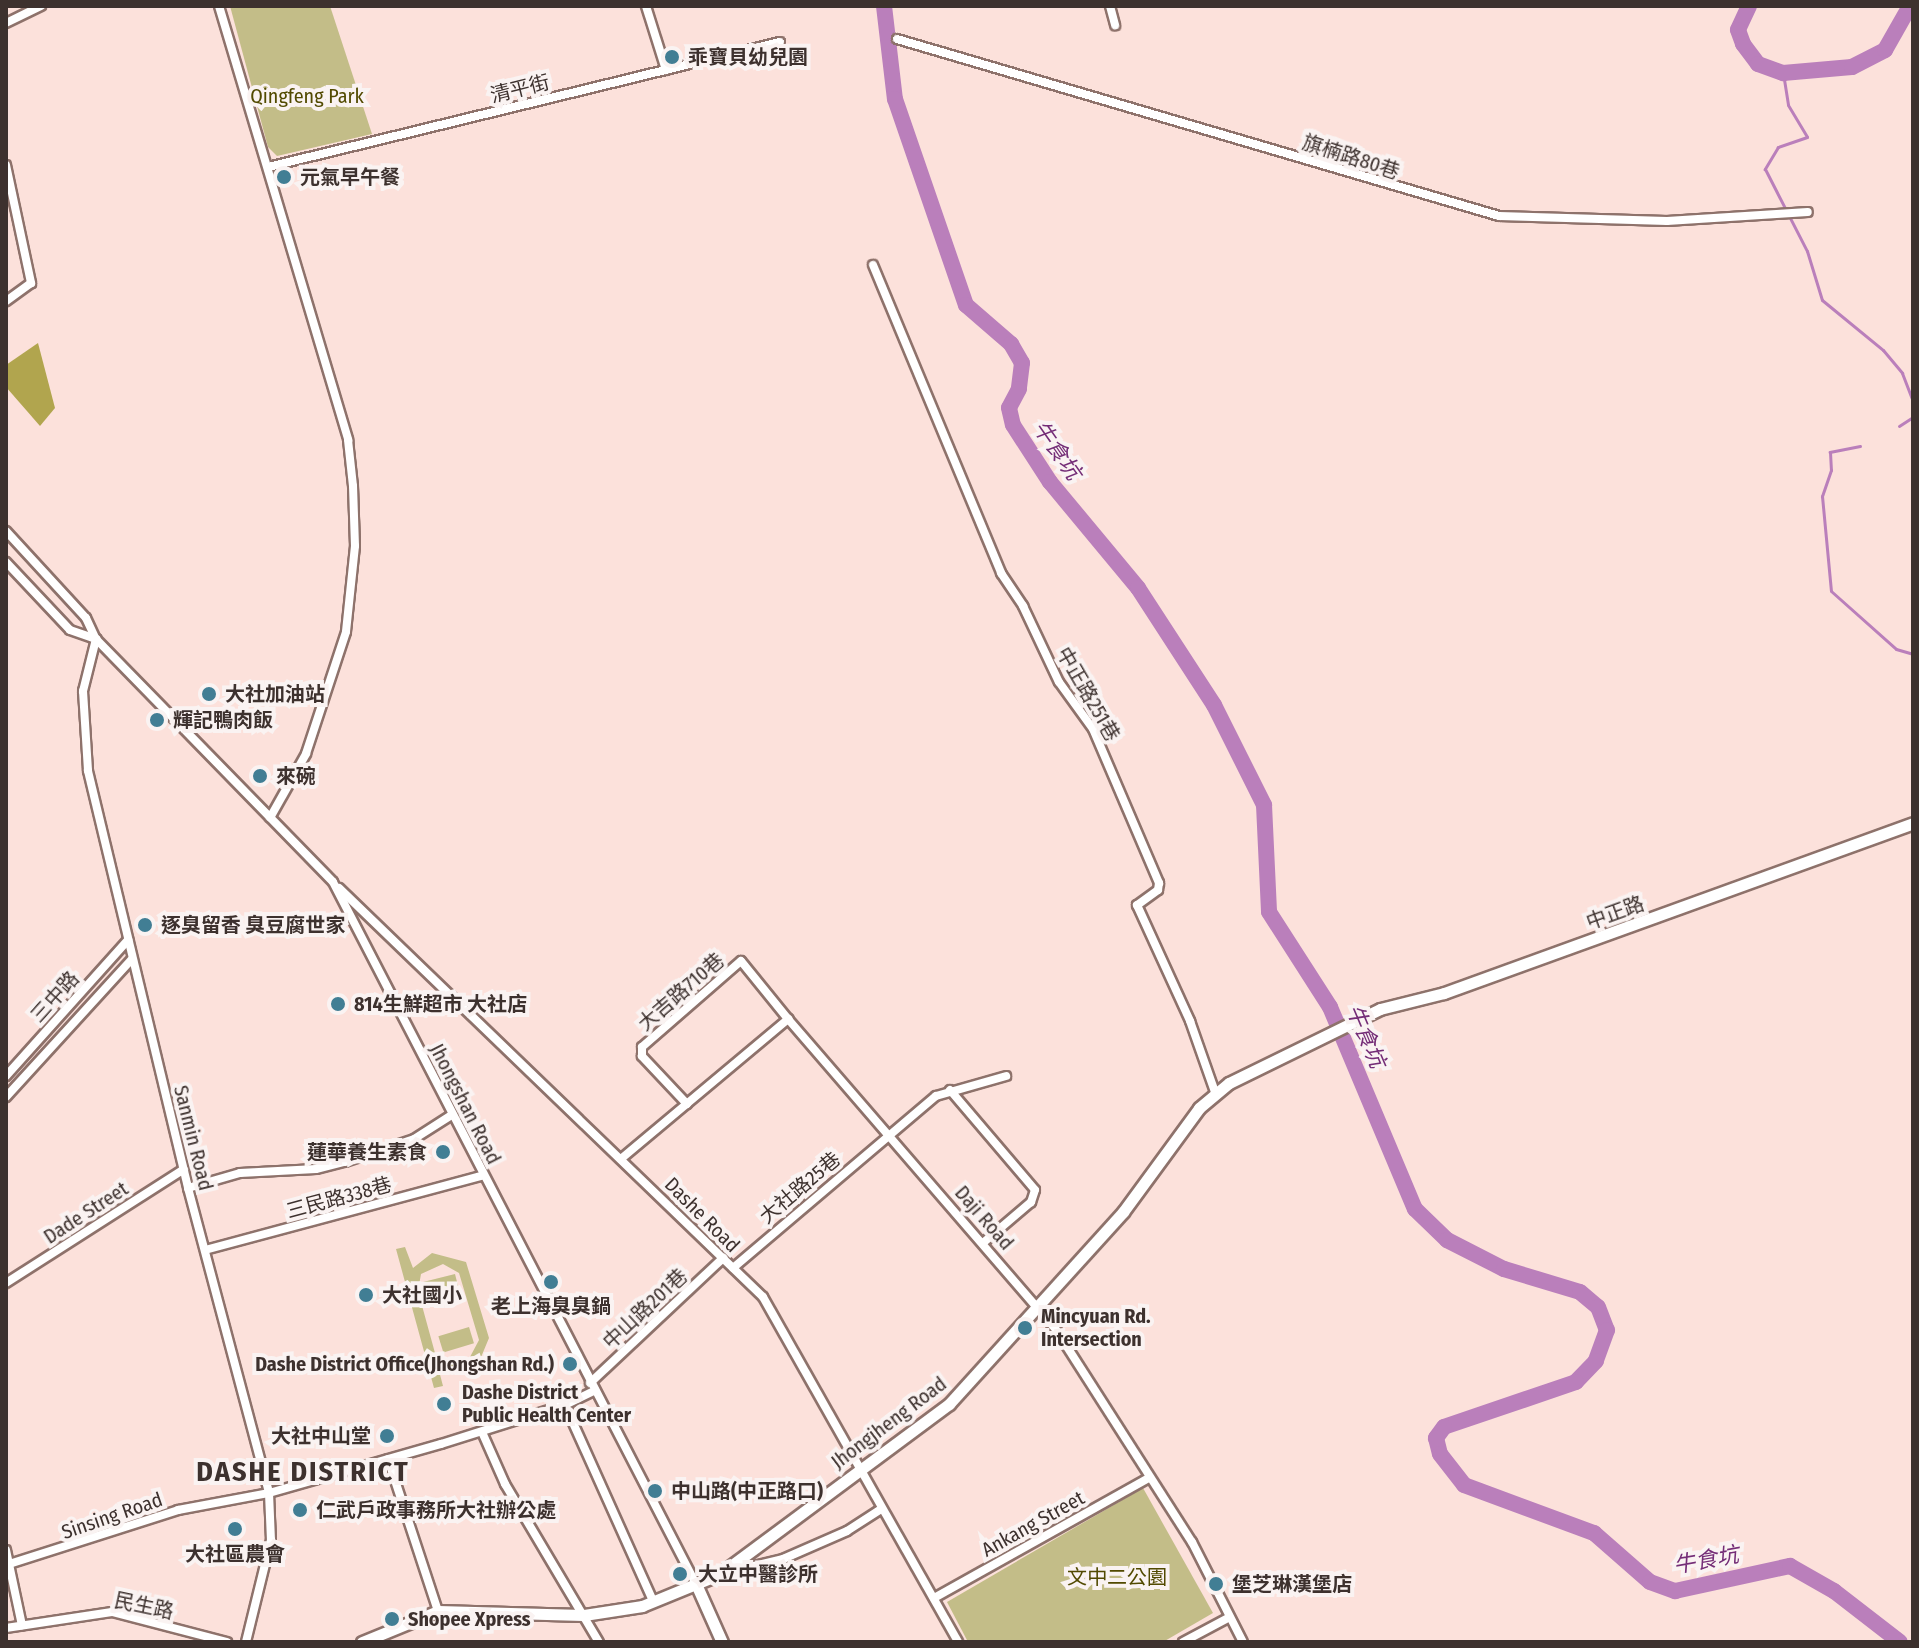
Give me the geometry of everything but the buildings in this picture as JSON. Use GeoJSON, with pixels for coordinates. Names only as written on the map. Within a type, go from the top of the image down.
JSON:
{"type":"FeatureCollection","features":[{"type":"Feature","properties":{"kind":"main road","name":"中正路"},"geometry":{"type":"LineString","coordinates":[[1328,1033],[1348,1023],[1913,823]]}},
{"type":"Feature","properties":{"kind":"main road","name":"Jhongjheng Road"},"geometry":{"type":"LineString","coordinates":[[362,1642],[438,1611],[584,1615],[653,1601],[720,1574],[949,1404],[1123,1212],[1215,1092],[1328,1033]]}},
{"type":"Feature","properties":{"kind":"main road","name":"Jhongshan Road"},"geometry":{"type":"LineString","coordinates":[[696,1584],[722,1642]]}},
{"type":"Feature","properties":{"kind":"street"},"geometry":{"type":"LineString","coordinates":[[6,23],[41,6]]}},
{"type":"Feature","properties":{"kind":"street"},"geometry":{"type":"LineString","coordinates":[[219,6],[348,440],[355,546],[351,604],[338,661],[306,754],[270,818]]}},
{"type":"Feature","properties":{"kind":"street"},"geometry":{"type":"LineString","coordinates":[[646,6],[666,70]]}},
{"type":"Feature","properties":{"kind":"street"},"geometry":{"type":"LineString","coordinates":[[1110,6],[1115,25]]}},
{"type":"Feature","properties":{"kind":"street","name":"旗楠路80巷"},"geometry":{"type":"LineString","coordinates":[[897,39],[1469,210],[1556,221],[1808,212]]}},
{"type":"Feature","properties":{"kind":"street","name":"清平街"},"geometry":{"type":"LineString","coordinates":[[268,167],[780,42]]}},
{"type":"Feature","properties":{"kind":"street"},"geometry":{"type":"LineString","coordinates":[[6,166],[31,283],[6,301]]}},
{"type":"Feature","properties":{"kind":"street","name":"中正路251巷"},"geometry":{"type":"LineString","coordinates":[[873,265],[1001,573],[1023,606],[1059,682],[1093,729],[1159,883],[1158,890],[1137,905],[1190,1021],[1215,1092]]}},
{"type":"Feature","properties":{"kind":"street"},"geometry":{"type":"LineString","coordinates":[[6,531],[86,618],[96,639]]}},
{"type":"Feature","properties":{"kind":"street"},"geometry":{"type":"LineString","coordinates":[[6,562],[70,630],[96,639]]}},
{"type":"Feature","properties":{"kind":"street","name":"Jhongshan Road"},"geometry":{"type":"LineString","coordinates":[[96,639],[333,882],[481,1176],[696,1584]]}},
{"type":"Feature","properties":{"kind":"street","name":"Sanmin Road"},"geometry":{"type":"LineString","coordinates":[[96,639],[83,691],[83,737],[132,959],[188,1188],[269,1493],[269,1552],[246,1642]]}},
{"type":"Feature","properties":{"kind":"street","name":"Dashe Road"},"geometry":{"type":"LineString","coordinates":[[333,882],[763,1297],[857,1470],[958,1642]]}},
{"type":"Feature","properties":{"kind":"street","name":"三中路"},"geometry":{"type":"LineString","coordinates":[[6,1076],[128,940]]}},
{"type":"Feature","properties":{"kind":"street"},"geometry":{"type":"LineString","coordinates":[[6,1097],[132,959]]}},
{"type":"Feature","properties":{"kind":"street","name":"大吉路710巷"},"geometry":{"type":"LineString","coordinates":[[687,1104],[642,1056],[642,1047],[741,961],[788,1019]]}},
{"type":"Feature","properties":{"kind":"street"},"geometry":{"type":"LineString","coordinates":[[622,1158],[788,1019]]}},
{"type":"Feature","properties":{"kind":"street","name":"Daji Road"},"geometry":{"type":"LineString","coordinates":[[788,1019],[984,1242],[1068,1346],[1147,1479],[1192,1542],[1228,1618],[1243,1642]]}},
{"type":"Feature","properties":{"kind":"street","name":"大社路25巷"},"geometry":{"type":"LineString","coordinates":[[733,1268],[936,1096],[1006,1076]]}},
{"type":"Feature","properties":{"kind":"street"},"geometry":{"type":"LineString","coordinates":[[950,1090],[1035,1190],[1031,1202],[984,1242]]}},
{"type":"Feature","properties":{"kind":"street"},"geometry":{"type":"LineString","coordinates":[[188,1188],[240,1173],[345,1162],[414,1139],[450,1116]]}},
{"type":"Feature","properties":{"kind":"street","name":"Dade Street"},"geometry":{"type":"LineString","coordinates":[[6,1283],[184,1169]]}},
{"type":"Feature","properties":{"kind":"street","name":"三民路338巷"},"geometry":{"type":"LineString","coordinates":[[205,1250],[481,1176]]}},
{"type":"Feature","properties":{"kind":"street","name":"中山路201巷"},"geometry":{"type":"LineString","coordinates":[[388,1459],[565,1405],[592,1387],[723,1258]]}},
{"type":"Feature","properties":{"kind":"street"},"geometry":{"type":"LineString","coordinates":[[565,1405],[653,1601]]}},
{"type":"Feature","properties":{"kind":"street"},"geometry":{"type":"LineString","coordinates":[[482,1432],[534,1534],[599,1642]]}},
{"type":"Feature","properties":{"kind":"street"},"geometry":{"type":"LineString","coordinates":[[388,1459],[438,1611]]}},
{"type":"Feature","properties":{"kind":"street","name":"Sinsing Road"},"geometry":{"type":"LineString","coordinates":[[9,1564],[178,1510],[269,1493],[388,1459]]}},
{"type":"Feature","properties":{"kind":"street","name":"Ankang Street"},"geometry":{"type":"LineString","coordinates":[[934,1598],[1147,1479]]}},
{"type":"Feature","properties":{"kind":"street"},"geometry":{"type":"LineString","coordinates":[[720,1574],[783,1559],[847,1531],[881,1509]]}},
{"type":"Feature","properties":{"kind":"street"},"geometry":{"type":"LineString","coordinates":[[6,1550],[22,1625]]}},
{"type":"Feature","properties":{"kind":"street","name":"民生路"},"geometry":{"type":"LineString","coordinates":[[6,1628],[112,1612],[227,1642]]}},
{"type":"Feature","properties":{"kind":"street"},"geometry":{"type":"LineString","coordinates":[[1183,1642],[1228,1618]]}},
{"type":"Feature","properties":{"kind":"green space","name":"Qingfeng Park"},"geometry":{"type":"Polygon","coordinates":[[[230,6],[330,6],[372,134],[277,156],[268,147],[230,6]]]}},
{"type":"Feature","properties":{"kind":"green space"},"geometry":{"type":"Polygon","coordinates":[[[405,1247],[413,1268],[432,1253],[466,1262],[489,1338],[479,1362],[470,1368],[453,1373],[438,1367],[443,1386],[434,1388],[396,1249],[405,1247]],[[443,1264],[421,1274],[418,1291],[435,1353],[455,1364],[470,1357],[479,1340],[459,1273],[443,1264]]]}},
{"type":"Feature","properties":{"kind":"green space"},"geometry":{"type":"Polygon","coordinates":[[[455,1274],[459,1290],[427,1298],[423,1282],[455,1274]]]}},
{"type":"Feature","properties":{"kind":"green space"},"geometry":{"type":"Polygon","coordinates":[[[469,1327],[474,1343],[443,1353],[438,1336],[469,1327]]]}},
{"type":"Feature","properties":{"kind":"green space","name":"文中二公園"},"geometry":{"type":"Polygon","coordinates":[[[1143,1488],[1213,1613],[1163,1642],[968,1642],[947,1602],[1143,1488]]]}},
{"type":"Feature","properties":{"kind":"shaded area"},"geometry":{"type":"Polygon","coordinates":[[[38,343],[55,408],[40,426],[6,387],[6,365],[38,343]]]}},
{"type":"Feature","properties":{"kind":"waterway","name":"牛食坑"},"geometry":{"type":"LineString","coordinates":[[884,6],[895,99],[966,305],[1011,344],[1022,363],[1019,389],[1009,408],[1013,425],[1050,482],[1138,588],[1214,705],[1264,805],[1269,912],[1330,1007],[1415,1209],[1447,1240],[1504,1269],[1580,1292],[1598,1307],[1607,1330],[1596,1361],[1576,1382],[1444,1427],[1436,1438],[1440,1454],[1464,1485],[1594,1533],[1650,1582],[1675,1591],[1790,1566],[1834,1591],[1900,1642]]}},
{"type":"Feature","properties":{"kind":"waterway"},"geometry":{"type":"LineString","coordinates":[[1749,6],[1738,30],[1743,44],[1758,64],[1783,73],[1852,67],[1885,50],[1910,6]]}},
{"type":"Feature","properties":{"kind":"waterway"},"geometry":{"type":"LineString","coordinates":[[1783,73],[1788,105],[1807,137],[1778,147],[1765,169],[1807,251],[1822,300],[1883,350],[1902,373],[1913,401]]}},
{"type":"Feature","properties":{"kind":"waterway"},"geometry":{"type":"LineString","coordinates":[[1899,426],[1913,417]]}},
{"type":"Feature","properties":{"kind":"waterway"},"geometry":{"type":"LineString","coordinates":[[1860,446],[1830,452],[1831,470],[1822,496],[1831,591],[1896,649],[1913,654]]}},
{"type":"Feature","properties":{"kind":"place","name":"乖寶貝幼兒園"},"geometry":{"type":"Point","coordinates":[672,57]}},
{"type":"Feature","properties":{"kind":"place","name":"元氣早午餐"},"geometry":{"type":"Point","coordinates":[284,177]}},
{"type":"Feature","properties":{"kind":"place","name":"大社加油站"},"geometry":{"type":"Point","coordinates":[209,694]}},
{"type":"Feature","properties":{"kind":"place","name":"輝記鴨肉飯"},"geometry":{"type":"Point","coordinates":[157,720]}},
{"type":"Feature","properties":{"kind":"place","name":"來碗"},"geometry":{"type":"Point","coordinates":[260,776]}},
{"type":"Feature","properties":{"kind":"place","name":"逐臭留香 臭豆腐世家"},"geometry":{"type":"Point","coordinates":[145,925]}},
{"type":"Feature","properties":{"kind":"place","name":"814生鮮超市 大社店"},"geometry":{"type":"Point","coordinates":[338,1004]}},
{"type":"Feature","properties":{"kind":"place","name":"蓮華養生素食"},"geometry":{"type":"Point","coordinates":[443,1152]}},
{"type":"Feature","properties":{"kind":"place","name":"老上海臭臭鍋"},"geometry":{"type":"Point","coordinates":[551,1282]}},
{"type":"Feature","properties":{"kind":"place","name":"大社國小"},"geometry":{"type":"Point","coordinates":[366,1295]}},
{"type":"Feature","properties":{"kind":"place","name":"Mincyuan Rd. Intersection"},"geometry":{"type":"Point","coordinates":[1025,1328]}},
{"type":"Feature","properties":{"kind":"place","name":"Dashe District Office(Jhongshan Rd.)"},"geometry":{"type":"Point","coordinates":[570,1364]}},
{"type":"Feature","properties":{"kind":"place","name":"Dashe District Public Health Center"},"geometry":{"type":"Point","coordinates":[444,1404]}},
{"type":"Feature","properties":{"kind":"place","name":"大社中山堂"},"geometry":{"type":"Point","coordinates":[387,1436]}},
{"type":"Feature","properties":{"kind":"place","name":"中山路(中正路口)"},"geometry":{"type":"Point","coordinates":[655,1491]}},
{"type":"Feature","properties":{"kind":"place","name":"仁武戶政事務所大社辦公處"},"geometry":{"type":"Point","coordinates":[300,1510]}},
{"type":"Feature","properties":{"kind":"place","name":"大社區農會"},"geometry":{"type":"Point","coordinates":[235,1529]}},
{"type":"Feature","properties":{"kind":"place","name":"大立中醫診所"},"geometry":{"type":"Point","coordinates":[680,1574]}},
{"type":"Feature","properties":{"kind":"place","name":"堡芝琳漢堡店"},"geometry":{"type":"Point","coordinates":[1216,1584]}},
{"type":"Feature","properties":{"kind":"place","name":"Shopee Xpress"},"geometry":{"type":"Point","coordinates":[392,1619]}},
{"type":"Feature","properties":{"kind":"district","name":"DASHE DISTRICT"},"geometry":{"type":"Point","coordinates":[303,1472]}}]}
